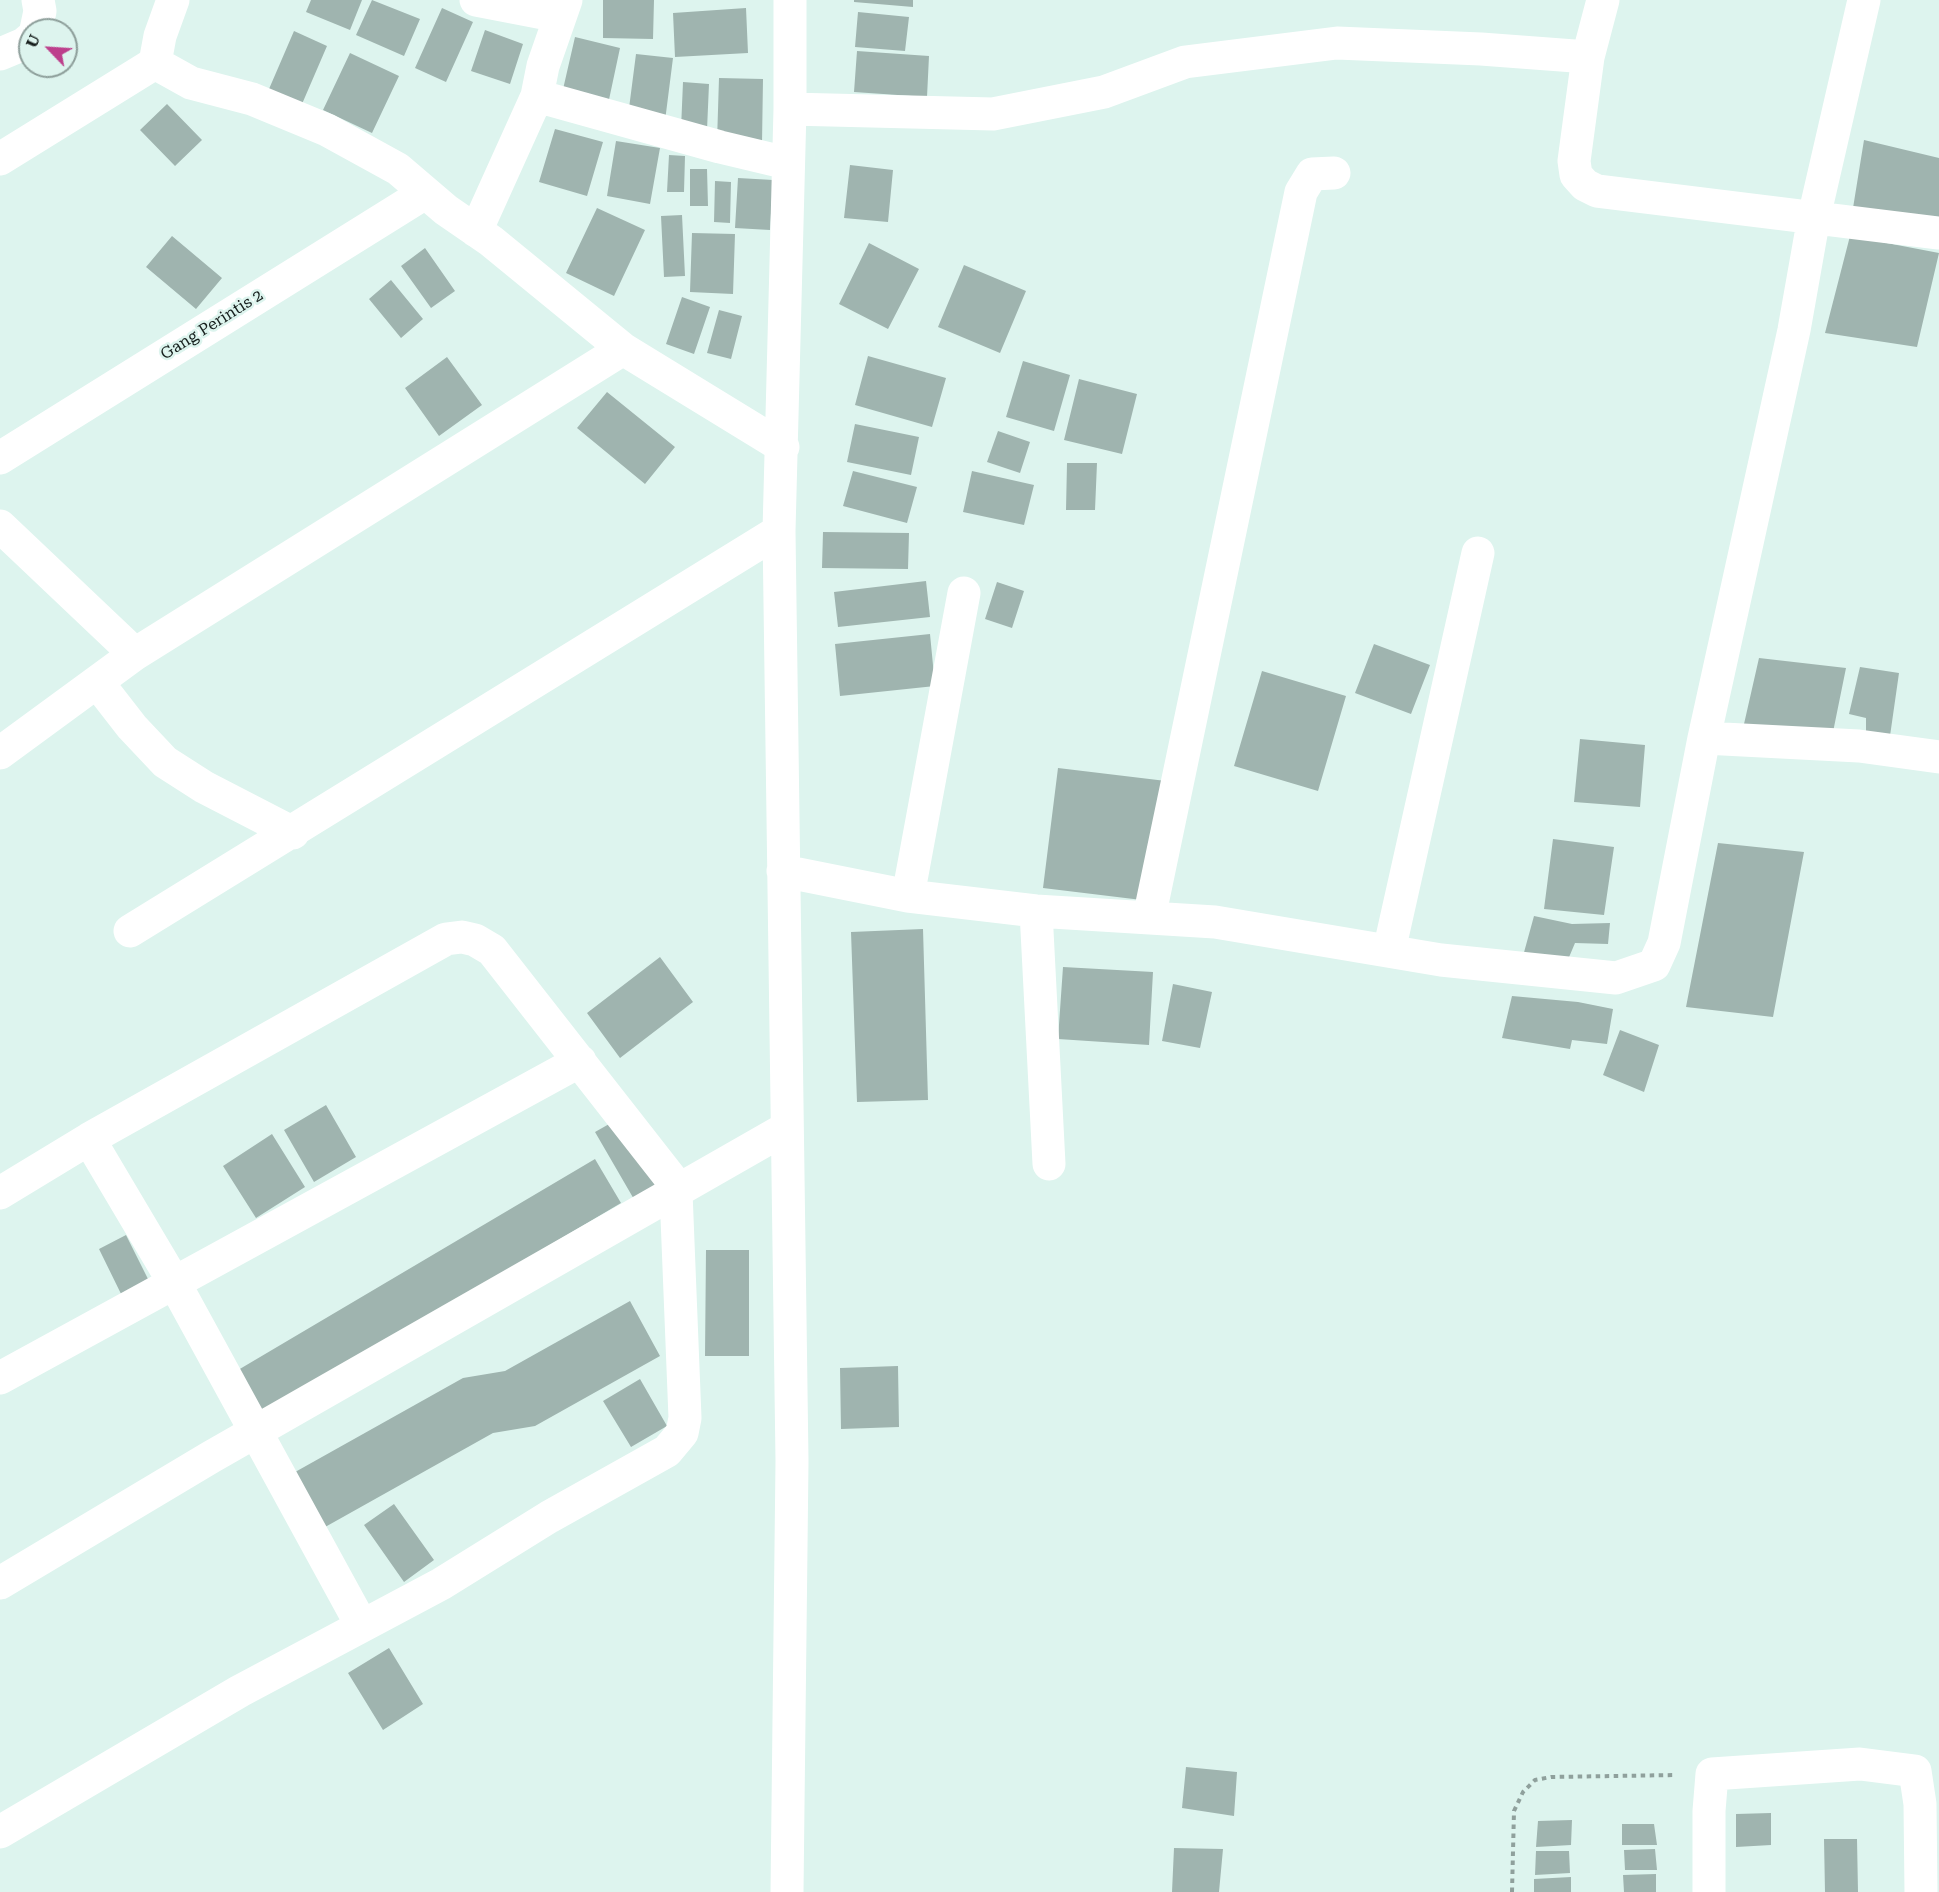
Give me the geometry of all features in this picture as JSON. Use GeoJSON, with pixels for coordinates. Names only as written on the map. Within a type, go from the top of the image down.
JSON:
{"type":"FeatureCollection","features":[{"type":"Feature","properties":{"kind":"street"},"geometry":{"type":"LineString","coordinates":[[38,0],[39,18]]}},
{"type":"Feature","properties":{"kind":"street"},"geometry":{"type":"LineString","coordinates":[[0,159],[155,63],[160,36],[173,0]]}},
{"type":"Feature","properties":{"kind":"street"},"geometry":{"type":"LineString","coordinates":[[476,0],[562,8],[543,66],[537,96],[476,231]]}},
{"type":"Feature","properties":{"kind":"street"},"geometry":{"type":"LineString","coordinates":[[787,1892],[792,1461],[785,1129],[779,531],[783,447],[790,0]]}},
{"type":"Feature","properties":{"kind":"street"},"geometry":{"type":"LineString","coordinates":[[1603,0],[1588,57],[1574,161],[1576,175],[1585,185],[1597,191],[1939,233]]}},
{"type":"Feature","properties":{"kind":"street"},"geometry":{"type":"LineString","coordinates":[[783,871],[908,896],[1036,911],[1215,922],[1441,960],[1616,978],[1654,965],[1664,943],[1704,738],[1794,330],[1814,217],[1864,0]]}},
{"type":"Feature","properties":{"kind":"street"},"geometry":{"type":"LineString","coordinates":[[790,109],[993,114],[1104,92],[1185,62],[1337,43],[1481,49],[1588,57]]}},
{"type":"Feature","properties":{"kind":"street"},"geometry":{"type":"LineString","coordinates":[[0,54],[18,46]]}},
{"type":"Feature","properties":{"kind":"street"},"geometry":{"type":"LineString","coordinates":[[155,63],[191,83],[252,99],[327,130],[398,169],[424,193],[476,231],[623,349],[783,447]]}},
{"type":"Feature","properties":{"kind":"street"},"geometry":{"type":"LineString","coordinates":[[537,96],[720,147],[788,163]]}},
{"type":"Feature","properties":{"kind":"street"},"geometry":{"type":"LineString","coordinates":[[1149,918],[1301,192],[1312,174],[1334,173]]}},
{"type":"Feature","properties":{"kind":"street","name":"Gang Perintis 2"},"geometry":{"type":"LineString","coordinates":[[0,458],[424,193]]}},
{"type":"Feature","properties":{"kind":"street"},"geometry":{"type":"LineString","coordinates":[[0,753],[135,654],[623,349]]}},
{"type":"Feature","properties":{"kind":"street"},"geometry":{"type":"LineString","coordinates":[[0,526],[135,654]]}},
{"type":"Feature","properties":{"kind":"street"},"geometry":{"type":"LineString","coordinates":[[130,931],[293,833],[779,531]]}},
{"type":"Feature","properties":{"kind":"street"},"geometry":{"type":"LineString","coordinates":[[1389,951],[1478,553]]}},
{"type":"Feature","properties":{"kind":"street"},"geometry":{"type":"LineString","coordinates":[[908,896],[964,593]]}},
{"type":"Feature","properties":{"kind":"street"},"geometry":{"type":"LineString","coordinates":[[97,682],[132,727],[165,762],[204,787],[293,833]]}},
{"type":"Feature","properties":{"kind":"street"},"geometry":{"type":"LineString","coordinates":[[1704,738],[1859,746],[1939,757]]}},
{"type":"Feature","properties":{"kind":"street"},"geometry":{"type":"LineString","coordinates":[[1036,911],[1049,1164]]}},
{"type":"Feature","properties":{"kind":"street"},"geometry":{"type":"LineString","coordinates":[[0,1193],[89,1139],[446,939],[462,936],[476,940],[492,950],[580,1061],[678,1191],[685,1418],[682,1433],[667,1451],[549,1517],[441,1584],[240,1691],[0,1832]]}},
{"type":"Feature","properties":{"kind":"street"},"geometry":{"type":"LineString","coordinates":[[0,1378],[580,1061]]}},
{"type":"Feature","properties":{"kind":"street"},"geometry":{"type":"LineString","coordinates":[[0,1583],[257,1432],[785,1129]]}},
{"type":"Feature","properties":{"kind":"street"},"geometry":{"type":"LineString","coordinates":[[89,1139],[175,1284],[362,1626]]}},
{"type":"Feature","properties":{"kind":"street"},"geometry":{"type":"LineString","coordinates":[[1709,1892],[1708,1811],[1712,1774],[1860,1764],[1927,1771],[1920,1804],[1921,1892]]}},
{"type":"Feature","properties":{"kind":"path"},"geometry":{"type":"LineString","coordinates":[[1512,1892],[1514,1811],[1522,1792],[1535,1780],[1551,1777],[1712,1774]]}},
{"type":"Feature","properties":{"kind":"building"},"geometry":{"type":"Polygon","coordinates":[[[311,0],[362,0],[350,30],[306,12],[311,0]]]}},
{"type":"Feature","properties":{"kind":"building"},"geometry":{"type":"Polygon","coordinates":[[[372,0],[420,19],[404,56],[356,35],[372,0]]]}},
{"type":"Feature","properties":{"kind":"building"},"geometry":{"type":"Polygon","coordinates":[[[603,0],[654,0],[653,39],[603,38],[603,0]]]}},
{"type":"Feature","properties":{"kind":"building"},"geometry":{"type":"Polygon","coordinates":[[[854,0],[913,0],[913,7],[854,2],[854,0]]]}},
{"type":"Feature","properties":{"kind":"building"},"geometry":{"type":"Polygon","coordinates":[[[442,8],[473,22],[446,82],[415,68],[442,8]]]}},
{"type":"Feature","properties":{"kind":"building"},"geometry":{"type":"Polygon","coordinates":[[[746,8],[748,53],[675,57],[673,13],[746,8]]]}},
{"type":"Feature","properties":{"kind":"building"},"geometry":{"type":"Polygon","coordinates":[[[858,12],[909,17],[905,51],[855,47],[858,12]]]}},
{"type":"Feature","properties":{"kind":"building"},"geometry":{"type":"Polygon","coordinates":[[[485,30],[523,44],[510,84],[471,71],[485,30]]]}},
{"type":"Feature","properties":{"kind":"building"},"geometry":{"type":"Polygon","coordinates":[[[294,31],[327,46],[302,104],[269,89],[294,31]]]}},
{"type":"Feature","properties":{"kind":"building"},"geometry":{"type":"Polygon","coordinates":[[[575,37],[620,48],[607,109],[561,98],[575,37]]]}},
{"type":"Feature","properties":{"kind":"building"},"geometry":{"type":"Polygon","coordinates":[[[857,51],[929,56],[927,97],[854,92],[857,51]]]}},
{"type":"Feature","properties":{"kind":"building"},"geometry":{"type":"Polygon","coordinates":[[[350,53],[399,76],[372,133],[323,110],[350,53]]]}},
{"type":"Feature","properties":{"kind":"building"},"geometry":{"type":"Polygon","coordinates":[[[636,54],[673,58],[665,121],[628,116],[636,54]]]}},
{"type":"Feature","properties":{"kind":"building"},"geometry":{"type":"Polygon","coordinates":[[[719,78],[763,79],[762,143],[717,142],[719,78]]]}},
{"type":"Feature","properties":{"kind":"building"},"geometry":{"type":"Polygon","coordinates":[[[683,82],[709,84],[707,130],[681,129],[683,82]]]}},
{"type":"Feature","properties":{"kind":"building"},"geometry":{"type":"Polygon","coordinates":[[[167,104],[202,140],[175,166],[140,130],[167,104]]]}},
{"type":"Feature","properties":{"kind":"building"},"geometry":{"type":"Polygon","coordinates":[[[555,129],[603,142],[587,196],[539,182],[555,129]]]}},
{"type":"Feature","properties":{"kind":"building"},"geometry":{"type":"Polygon","coordinates":[[[1864,140],[1939,158],[1939,224],[1853,208],[1864,140]]]}},
{"type":"Feature","properties":{"kind":"building"},"geometry":{"type":"Polygon","coordinates":[[[616,141],[660,148],[650,204],[607,196],[616,141]]]}},
{"type":"Feature","properties":{"kind":"building"},"geometry":{"type":"Polygon","coordinates":[[[669,155],[685,156],[684,192],[667,192],[669,155]]]}},
{"type":"Feature","properties":{"kind":"building"},"geometry":{"type":"Polygon","coordinates":[[[850,165],[893,170],[888,222],[844,218],[850,165]]]}},
{"type":"Feature","properties":{"kind":"building"},"geometry":{"type":"Polygon","coordinates":[[[690,169],[707,169],[708,206],[690,206],[690,169]]]}},
{"type":"Feature","properties":{"kind":"building"},"geometry":{"type":"Polygon","coordinates":[[[738,178],[773,180],[770,230],[735,228],[738,178]]]}},
{"type":"Feature","properties":{"kind":"building"},"geometry":{"type":"Polygon","coordinates":[[[715,181],[731,182],[730,223],[714,222],[715,181]]]}},
{"type":"Feature","properties":{"kind":"building"},"geometry":{"type":"Polygon","coordinates":[[[597,208],[645,230],[614,296],[566,273],[597,208]]]}},
{"type":"Feature","properties":{"kind":"building"},"geometry":{"type":"Polygon","coordinates":[[[682,215],[685,276],[664,277],[661,216],[682,215]]]}},
{"type":"Feature","properties":{"kind":"building"},"geometry":{"type":"Polygon","coordinates":[[[692,233],[735,234],[733,294],[690,292],[692,233]]]}},
{"type":"Feature","properties":{"kind":"building"},"geometry":{"type":"Polygon","coordinates":[[[172,236],[222,278],[196,309],[146,267],[172,236]]]}},
{"type":"Feature","properties":{"kind":"building"},"geometry":{"type":"Polygon","coordinates":[[[1850,236],[1939,253],[1917,347],[1825,333],[1850,236]]]}},
{"type":"Feature","properties":{"kind":"building"},"geometry":{"type":"Polygon","coordinates":[[[869,243],[919,269],[888,329],[839,304],[869,243]]]}},
{"type":"Feature","properties":{"kind":"building"},"geometry":{"type":"Polygon","coordinates":[[[425,248],[455,291],[431,308],[401,266],[425,248]]]}},
{"type":"Feature","properties":{"kind":"building"},"geometry":{"type":"Polygon","coordinates":[[[964,265],[1026,291],[1000,353],[938,327],[964,265]]]}},
{"type":"Feature","properties":{"kind":"building"},"geometry":{"type":"Polygon","coordinates":[[[391,280],[423,319],[401,338],[369,299],[391,280]]]}},
{"type":"Feature","properties":{"kind":"building"},"geometry":{"type":"Polygon","coordinates":[[[682,297],[710,307],[694,354],[666,344],[682,297]]]}},
{"type":"Feature","properties":{"kind":"building"},"geometry":{"type":"Polygon","coordinates":[[[719,310],[742,316],[731,359],[707,353],[719,310]]]}},
{"type":"Feature","properties":{"kind":"building"},"geometry":{"type":"Polygon","coordinates":[[[868,356],[946,378],[932,427],[855,405],[868,356]]]}},
{"type":"Feature","properties":{"kind":"building"},"geometry":{"type":"Polygon","coordinates":[[[447,357],[482,405],[439,436],[405,388],[447,357]]]}},
{"type":"Feature","properties":{"kind":"building"},"geometry":{"type":"Polygon","coordinates":[[[1023,361],[1070,375],[1054,431],[1006,417],[1023,361]]]}},
{"type":"Feature","properties":{"kind":"building"},"geometry":{"type":"Polygon","coordinates":[[[1079,379],[1137,394],[1122,454],[1064,440],[1079,379]]]}},
{"type":"Feature","properties":{"kind":"building"},"geometry":{"type":"Polygon","coordinates":[[[607,392],[675,447],[645,484],[577,428],[607,392]]]}},
{"type":"Feature","properties":{"kind":"building"},"geometry":{"type":"Polygon","coordinates":[[[855,424],[919,437],[911,475],[847,462],[855,424]]]}},
{"type":"Feature","properties":{"kind":"building"},"geometry":{"type":"Polygon","coordinates":[[[998,431],[1030,442],[1020,473],[987,462],[998,431]]]}},
{"type":"Feature","properties":{"kind":"building"},"geometry":{"type":"Polygon","coordinates":[[[1067,463],[1097,463],[1095,510],[1066,510],[1067,463]]]}},
{"type":"Feature","properties":{"kind":"building"},"geometry":{"type":"Polygon","coordinates":[[[853,471],[917,487],[907,523],[843,506],[853,471]]]}},
{"type":"Feature","properties":{"kind":"building"},"geometry":{"type":"Polygon","coordinates":[[[972,471],[1034,485],[1024,525],[963,512],[972,471]]]}},
{"type":"Feature","properties":{"kind":"building"},"geometry":{"type":"Polygon","coordinates":[[[823,532],[909,533],[908,569],[822,568],[823,532]]]}},
{"type":"Feature","properties":{"kind":"building"},"geometry":{"type":"Polygon","coordinates":[[[926,581],[930,617],[838,627],[834,592],[926,581]]]}},
{"type":"Feature","properties":{"kind":"building"},"geometry":{"type":"Polygon","coordinates":[[[997,582],[1024,591],[1012,628],[985,619],[997,582]]]}},
{"type":"Feature","properties":{"kind":"building"},"geometry":{"type":"Polygon","coordinates":[[[930,634],[935,686],[840,696],[835,644],[930,634]]]}},
{"type":"Feature","properties":{"kind":"building"},"geometry":{"type":"Polygon","coordinates":[[[1374,644],[1430,665],[1411,714],[1355,693],[1374,644]]]}},
{"type":"Feature","properties":{"kind":"building"},"geometry":{"type":"Polygon","coordinates":[[[1759,658],[1846,668],[1832,737],[1744,724],[1759,658]]]}},
{"type":"Feature","properties":{"kind":"building"},"geometry":{"type":"Polygon","coordinates":[[[1860,667],[1899,673],[1890,736],[1866,734],[1866,718],[1849,714],[1860,667]]]}},
{"type":"Feature","properties":{"kind":"building"},"geometry":{"type":"Polygon","coordinates":[[[1262,671],[1346,696],[1318,791],[1234,766],[1262,671]]]}},
{"type":"Feature","properties":{"kind":"building"},"geometry":{"type":"Polygon","coordinates":[[[1580,739],[1645,745],[1640,807],[1574,802],[1580,739]]]}},
{"type":"Feature","properties":{"kind":"building"},"geometry":{"type":"Polygon","coordinates":[[[1058,768],[1166,781],[1150,901],[1043,888],[1058,768]]]}},
{"type":"Feature","properties":{"kind":"building"},"geometry":{"type":"Polygon","coordinates":[[[1553,839],[1614,847],[1604,915],[1544,909],[1553,839]]]}},
{"type":"Feature","properties":{"kind":"building"},"geometry":{"type":"Polygon","coordinates":[[[1718,843],[1804,852],[1773,1017],[1686,1007],[1718,843]]]}},
{"type":"Feature","properties":{"kind":"building"},"geometry":{"type":"Polygon","coordinates":[[[1534,916],[1572,924],[1610,923],[1608,944],[1575,943],[1567,962],[1523,956],[1534,916]]]}},
{"type":"Feature","properties":{"kind":"building"},"geometry":{"type":"Polygon","coordinates":[[[923,929],[928,1100],[857,1102],[851,932],[923,929]]]}},
{"type":"Feature","properties":{"kind":"building"},"geometry":{"type":"Polygon","coordinates":[[[660,957],[693,1002],[620,1058],[587,1013],[660,957]]]}},
{"type":"Feature","properties":{"kind":"building"},"geometry":{"type":"Polygon","coordinates":[[[1063,967],[1153,972],[1149,1045],[1058,1039],[1063,967]]]}},
{"type":"Feature","properties":{"kind":"building"},"geometry":{"type":"Polygon","coordinates":[[[1173,984],[1212,992],[1200,1048],[1162,1041],[1173,984]]]}},
{"type":"Feature","properties":{"kind":"building"},"geometry":{"type":"Polygon","coordinates":[[[1512,996],[1578,1002],[1613,1009],[1607,1044],[1572,1040],[1570,1049],[1502,1038],[1512,996]]]}},
{"type":"Feature","properties":{"kind":"building"},"geometry":{"type":"Polygon","coordinates":[[[1620,1030],[1659,1045],[1644,1092],[1603,1075],[1620,1030]]]}},
{"type":"Feature","properties":{"kind":"building"},"geometry":{"type":"Polygon","coordinates":[[[326,1105],[356,1157],[314,1182],[284,1130],[326,1105]]]}},
{"type":"Feature","properties":{"kind":"building"},"geometry":{"type":"Polygon","coordinates":[[[618,1119],[657,1188],[635,1201],[595,1132],[618,1119]]]}},
{"type":"Feature","properties":{"kind":"building"},"geometry":{"type":"Polygon","coordinates":[[[272,1134],[305,1187],[256,1218],[223,1166],[272,1134]]]}},
{"type":"Feature","properties":{"kind":"building"},"geometry":{"type":"Polygon","coordinates":[[[595,1159],[621,1203],[259,1417],[233,1373],[595,1159]]]}},
{"type":"Feature","properties":{"kind":"building"},"geometry":{"type":"Polygon","coordinates":[[[126,1235],[153,1289],[125,1302],[99,1249],[126,1235]]]}},
{"type":"Feature","properties":{"kind":"building"},"geometry":{"type":"Polygon","coordinates":[[[706,1250],[749,1250],[749,1356],[705,1356],[706,1250]]]}},
{"type":"Feature","properties":{"kind":"building"},"geometry":{"type":"Polygon","coordinates":[[[630,1301],[660,1356],[535,1426],[493,1433],[318,1531],[288,1476],[463,1378],[505,1371],[630,1301]]]}},
{"type":"Feature","properties":{"kind":"building"},"geometry":{"type":"Polygon","coordinates":[[[898,1366],[899,1427],[841,1429],[840,1368],[898,1366]]]}},
{"type":"Feature","properties":{"kind":"building"},"geometry":{"type":"Polygon","coordinates":[[[640,1379],[667,1426],[631,1447],[603,1401],[640,1379]]]}},
{"type":"Feature","properties":{"kind":"building"},"geometry":{"type":"Polygon","coordinates":[[[394,1504],[434,1560],[404,1582],[364,1525],[394,1504]]]}},
{"type":"Feature","properties":{"kind":"building"},"geometry":{"type":"Polygon","coordinates":[[[389,1648],[423,1704],[383,1730],[348,1673],[389,1648]]]}},
{"type":"Feature","properties":{"kind":"building"},"geometry":{"type":"Polygon","coordinates":[[[1186,1767],[1237,1772],[1234,1816],[1182,1808],[1186,1767]]]}},
{"type":"Feature","properties":{"kind":"building"},"geometry":{"type":"Polygon","coordinates":[[[1771,1813],[1771,1845],[1736,1847],[1736,1814],[1771,1813]]]}},
{"type":"Feature","properties":{"kind":"building"},"geometry":{"type":"Polygon","coordinates":[[[1572,1820],[1571,1845],[1536,1847],[1538,1821],[1572,1820]]]}},
{"type":"Feature","properties":{"kind":"building"},"geometry":{"type":"Polygon","coordinates":[[[1622,1824],[1654,1824],[1657,1845],[1622,1845],[1622,1824]]]}},
{"type":"Feature","properties":{"kind":"building"},"geometry":{"type":"Polygon","coordinates":[[[1824,1839],[1857,1839],[1858,1892],[1825,1892],[1824,1839]]]}},
{"type":"Feature","properties":{"kind":"building"},"geometry":{"type":"Polygon","coordinates":[[[1174,1848],[1223,1849],[1219,1892],[1172,1892],[1174,1848]]]}},
{"type":"Feature","properties":{"kind":"building"},"geometry":{"type":"Polygon","coordinates":[[[1655,1849],[1657,1870],[1625,1870],[1624,1850],[1655,1849]]]}},
{"type":"Feature","properties":{"kind":"building"},"geometry":{"type":"Polygon","coordinates":[[[1536,1851],[1569,1851],[1570,1873],[1535,1875],[1536,1851]]]}},
{"type":"Feature","properties":{"kind":"building"},"geometry":{"type":"Polygon","coordinates":[[[1656,1874],[1656,1892],[1624,1892],[1623,1875],[1656,1874]]]}},
{"type":"Feature","properties":{"kind":"building"},"geometry":{"type":"Polygon","coordinates":[[[1571,1877],[1571,1892],[1534,1892],[1534,1879],[1571,1877]]]}}]}
